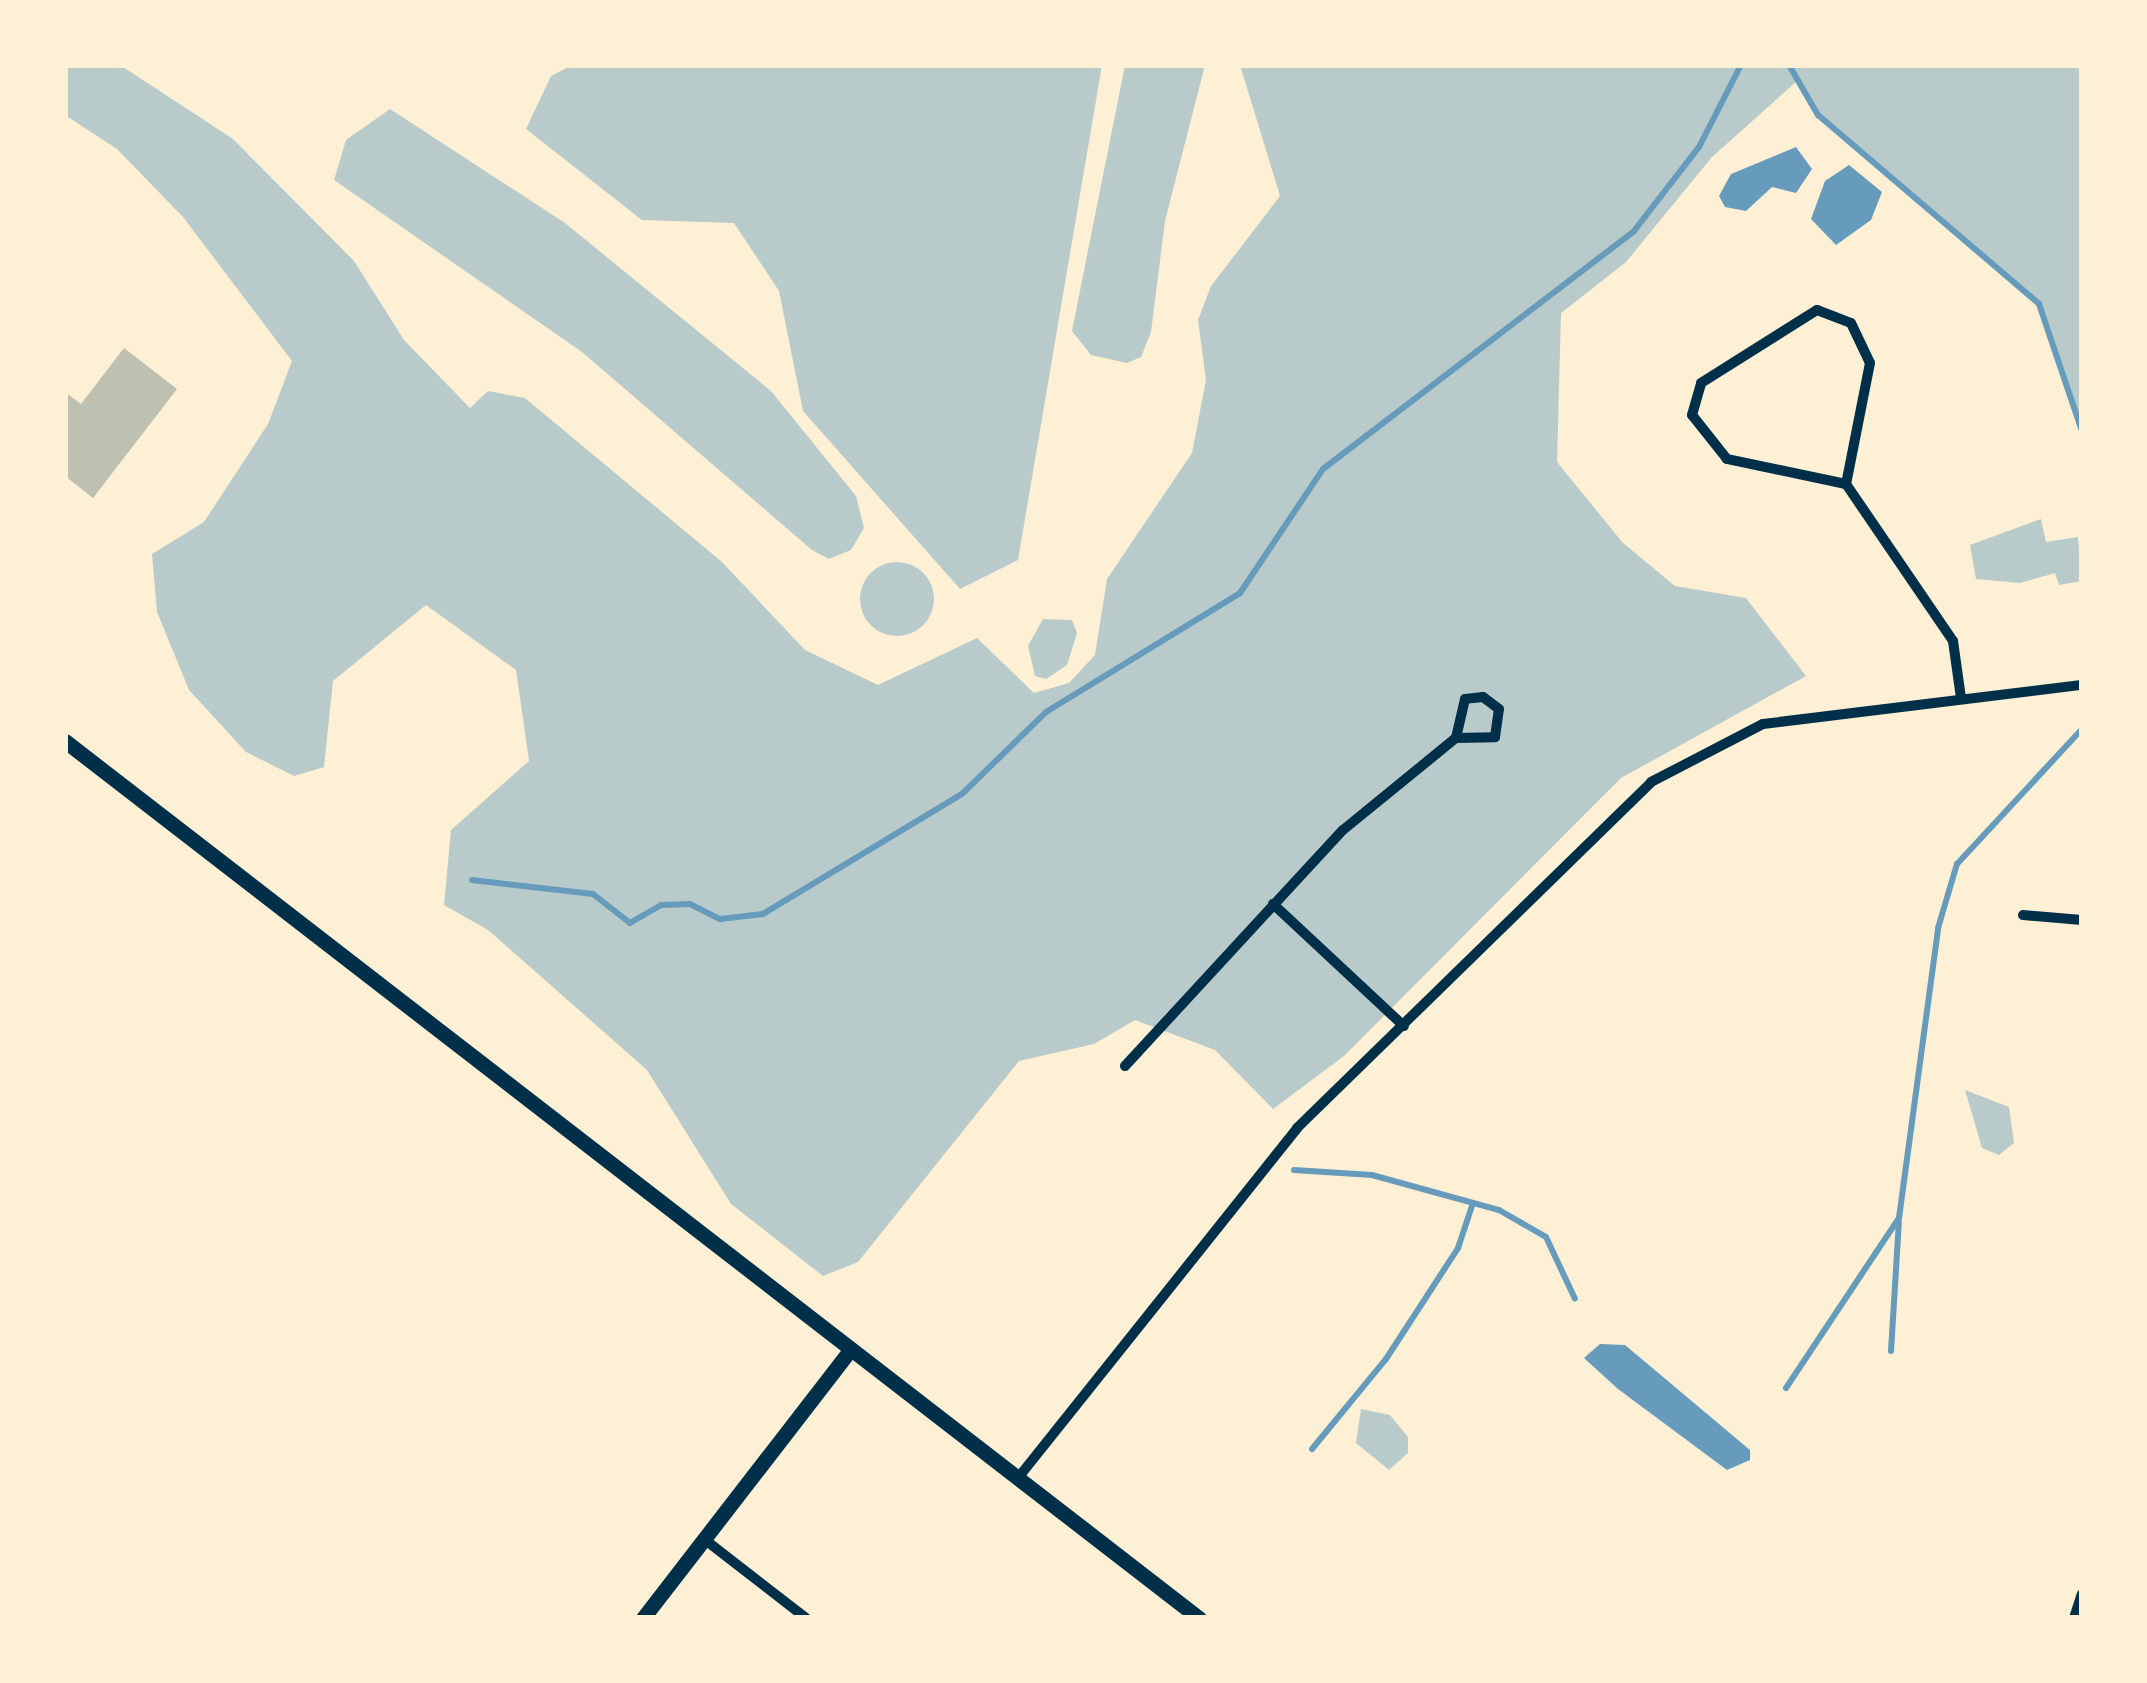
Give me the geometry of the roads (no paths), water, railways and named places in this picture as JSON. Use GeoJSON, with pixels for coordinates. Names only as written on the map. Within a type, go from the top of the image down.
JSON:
{"type":"FeatureCollection","features":[{"type":"Feature","properties":{"kind":"street"},"geometry":{"type":"LineString","coordinates":[[1846,484],[1870,376],[1867,347],[1851,322],[1818,310],[1802,316],[1701,383],[1692,415],[1728,460],[1846,484],[1953,641],[1961,698]]}},
{"type":"Feature","properties":{"kind":"street"},"geometry":{"type":"LineString","coordinates":[[1018,1478],[1269,1159],[1586,839],[1706,747],[1806,715],[2082,686]]}},
{"type":"Feature","properties":{"kind":"street"},"geometry":{"type":"LineString","coordinates":[[1125,1066],[1273,904],[1406,770],[1456,738],[1494,737],[1498,709],[1483,697],[1465,699],[1456,738]]}},
{"type":"Feature","properties":{"kind":"street"},"geometry":{"type":"LineString","coordinates":[[65,741],[1199,1618]]}},
{"type":"Feature","properties":{"kind":"street"},"geometry":{"type":"LineString","coordinates":[[1273,904],[1404,1026]]}},
{"type":"Feature","properties":{"kind":"street"},"geometry":{"type":"LineString","coordinates":[[2024,916],[2082,920]]}},
{"type":"Feature","properties":{"kind":"street"},"geometry":{"type":"LineString","coordinates":[[643,1618],[850,1350]]}},
{"type":"Feature","properties":{"kind":"street"},"geometry":{"type":"LineString","coordinates":[[704,1539],[806,1618]]}},
{"type":"Feature","properties":{"kind":"street"},"geometry":{"type":"LineString","coordinates":[[2074,1618],[2082,1594]]}},
{"type":"Feature","properties":{"kind":"water"},"geometry":{"type":"Polygon","coordinates":[[[1796,147],[1812,169],[1796,193],[1772,187],[1746,211],[1725,207],[1719,196],[1731,174],[1796,147]]]}},
{"type":"Feature","properties":{"kind":"water"},"geometry":{"type":"Polygon","coordinates":[[[1849,165],[1882,192],[1871,220],[1836,245],[1811,219],[1825,181],[1849,165]]]}},
{"type":"Feature","properties":{"kind":"water"},"geometry":{"type":"Polygon","coordinates":[[[1600,1344],[1625,1345],[1750,1450],[1750,1460],[1727,1470],[1618,1389],[1584,1358],[1600,1344]]]}},
{"type":"Feature","properties":{"kind":"waterway"},"geometry":{"type":"LineString","coordinates":[[472,880],[593,894],[630,923],[661,905],[690,904],[720,919],[763,914],[962,794],[1046,712],[1240,593],[1323,469],[1634,231],[1699,147],[1741,65]]}},
{"type":"Feature","properties":{"kind":"waterway"},"geometry":{"type":"LineString","coordinates":[[1789,65],[1818,115],[2039,304],[2082,431]]}},
{"type":"Feature","properties":{"kind":"waterway"},"geometry":{"type":"LineString","coordinates":[[1786,1388],[1899,1218],[1938,928],[1957,864],[2082,729]]}},
{"type":"Feature","properties":{"kind":"waterway"},"geometry":{"type":"LineString","coordinates":[[1294,1170],[1372,1175],[1499,1210],[1546,1237],[1575,1299]]}},
{"type":"Feature","properties":{"kind":"waterway"},"geometry":{"type":"LineString","coordinates":[[1312,1449],[1386,1359],[1458,1248],[1473,1203]]}},
{"type":"Feature","properties":{"kind":"waterway"},"geometry":{"type":"LineString","coordinates":[[1891,1351],[1899,1222]]}}]}
